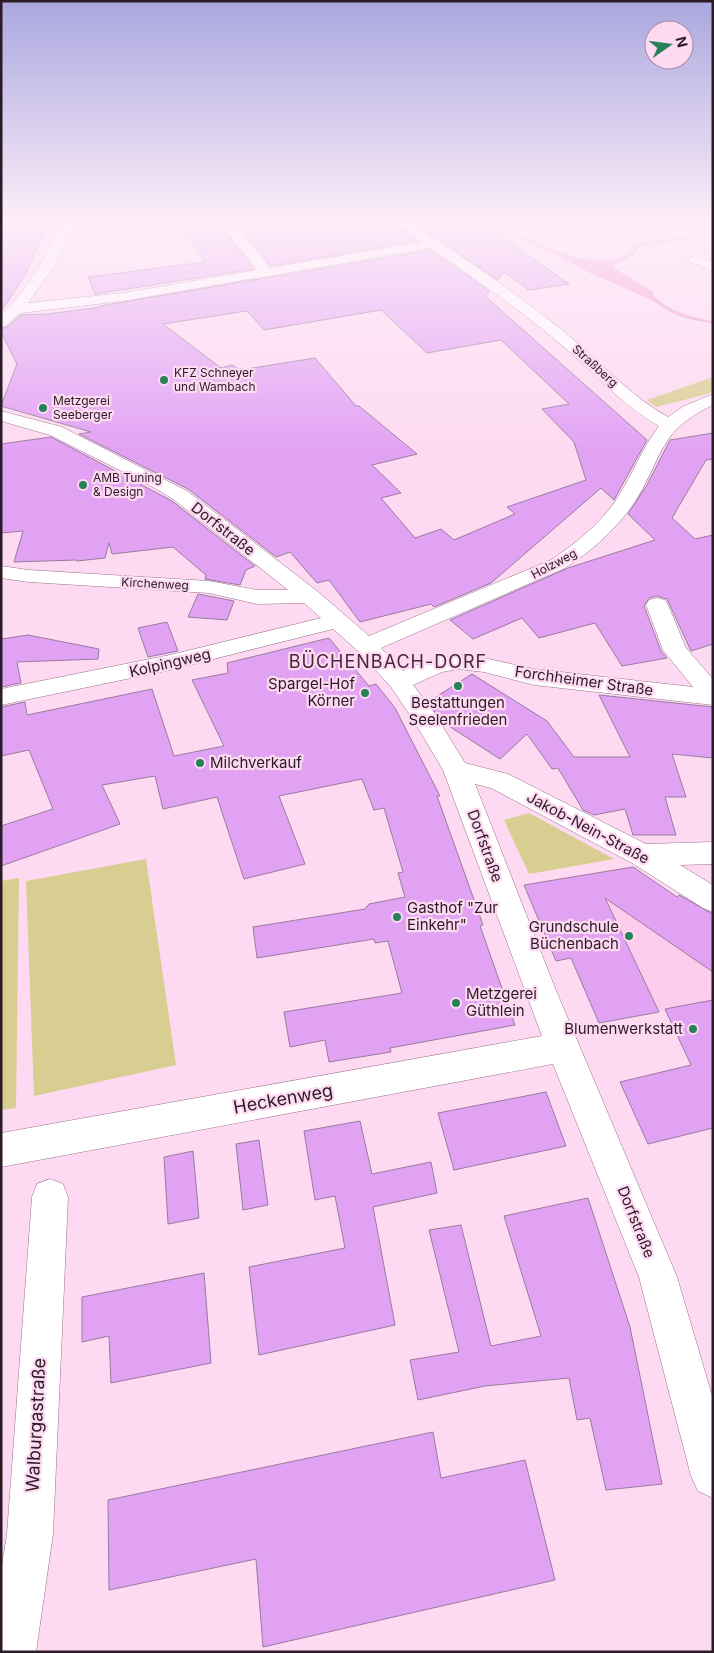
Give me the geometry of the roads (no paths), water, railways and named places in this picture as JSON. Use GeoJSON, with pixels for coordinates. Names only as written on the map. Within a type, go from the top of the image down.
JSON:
{"type":"FeatureCollection","features":[{"type":"Feature","properties":{"kind":"street"},"geometry":{"type":"LineString","coordinates":[[1,323],[18,309],[27,297]]}},
{"type":"Feature","properties":{"kind":"street"},"geometry":{"type":"LineString","coordinates":[[18,309],[122,297]]}},
{"type":"Feature","properties":{"kind":"street","name":"Straßberg"},"geometry":{"type":"LineString","coordinates":[[512,297],[564,339],[643,410],[669,425]]}},
{"type":"Feature","properties":{"kind":"street","name":"Holzweg"},"geometry":{"type":"LineString","coordinates":[[366,646],[558,564],[582,550],[601,533],[632,491],[669,425],[683,413],[713,399]]}},
{"type":"Feature","properties":{"kind":"street","name":"Dorfstraße"},"geometry":{"type":"LineString","coordinates":[[1,416],[75,440],[160,483],[206,515],[338,620],[366,646],[399,682],[424,717],[456,770],[522,943],[658,1277],[713,1476]]}},
{"type":"Feature","properties":{"kind":"street"},"geometry":{"type":"LineString","coordinates":[[1,432],[41,428]]}},
{"type":"Feature","properties":{"kind":"street","name":"Kirchenweg"},"geometry":{"type":"LineString","coordinates":[[1,572],[29,576],[209,587],[257,597],[309,596]]}},
{"type":"Feature","properties":{"kind":"street","name":"Forchheimer Straße"},"geometry":{"type":"LineString","coordinates":[[656,606],[675,650],[713,696]]}},
{"type":"Feature","properties":{"kind":"street","name":"Kolpingweg"},"geometry":{"type":"LineString","coordinates":[[1,697],[129,672],[213,653],[338,620]]}},
{"type":"Feature","properties":{"kind":"street","name":"Forchheimer Straße"},"geometry":{"type":"LineString","coordinates":[[399,682],[437,665],[458,662],[484,665],[534,677],[713,696]]}},
{"type":"Feature","properties":{"kind":"street","name":"Jakob-Nein-Straße"},"geometry":{"type":"LineString","coordinates":[[456,770],[499,781],[642,855],[713,900]]}},
{"type":"Feature","properties":{"kind":"street"},"geometry":{"type":"LineString","coordinates":[[642,855],[713,853]]}},
{"type":"Feature","properties":{"kind":"street","name":"Heckenweg"},"geometry":{"type":"LineString","coordinates":[[1,1150],[564,1047]]}},
{"type":"Feature","properties":{"kind":"street","name":"Walburgastraße"},"geometry":{"type":"LineString","coordinates":[[12,1652],[30,1534],[50,1197]]}},
{"type":"Feature","properties":{"kind":"waterway"},"geometry":{"type":"LineString","coordinates":[[652,297],[670,311],[695,319],[713,322]]}},
{"type":"Feature","properties":{"kind":"place","name":"KFZ Schneyer und Wambach"},"geometry":{"type":"Point","coordinates":[164,380]}},
{"type":"Feature","properties":{"kind":"place","name":"Metzgerei Seeberger"},"geometry":{"type":"Point","coordinates":[43,408]}},
{"type":"Feature","properties":{"kind":"place","name":"AMB Tuning & Design"},"geometry":{"type":"Point","coordinates":[83,485]}},
{"type":"Feature","properties":{"kind":"place","name":"Bestattungen Seelenfrieden"},"geometry":{"type":"Point","coordinates":[458,686]}},
{"type":"Feature","properties":{"kind":"place","name":"Spargel-Hof Körner"},"geometry":{"type":"Point","coordinates":[365,693]}},
{"type":"Feature","properties":{"kind":"place","name":"Milchverkauf"},"geometry":{"type":"Point","coordinates":[200,763]}},
{"type":"Feature","properties":{"kind":"place","name":"Gasthof \"Zur Einkehr\""},"geometry":{"type":"Point","coordinates":[397,917]}},
{"type":"Feature","properties":{"kind":"place","name":"Grundschule Büchenbach"},"geometry":{"type":"Point","coordinates":[629,936]}},
{"type":"Feature","properties":{"kind":"place","name":"Metzgerei Güthlein"},"geometry":{"type":"Point","coordinates":[456,1003]}},
{"type":"Feature","properties":{"kind":"place","name":"Blumenwerkstatt"},"geometry":{"type":"Point","coordinates":[693,1029]}},
{"type":"Feature","properties":{"kind":"district","name":"BÜCHENBACH-DORF"},"geometry":{"type":"Point","coordinates":[388,662]}}]}
